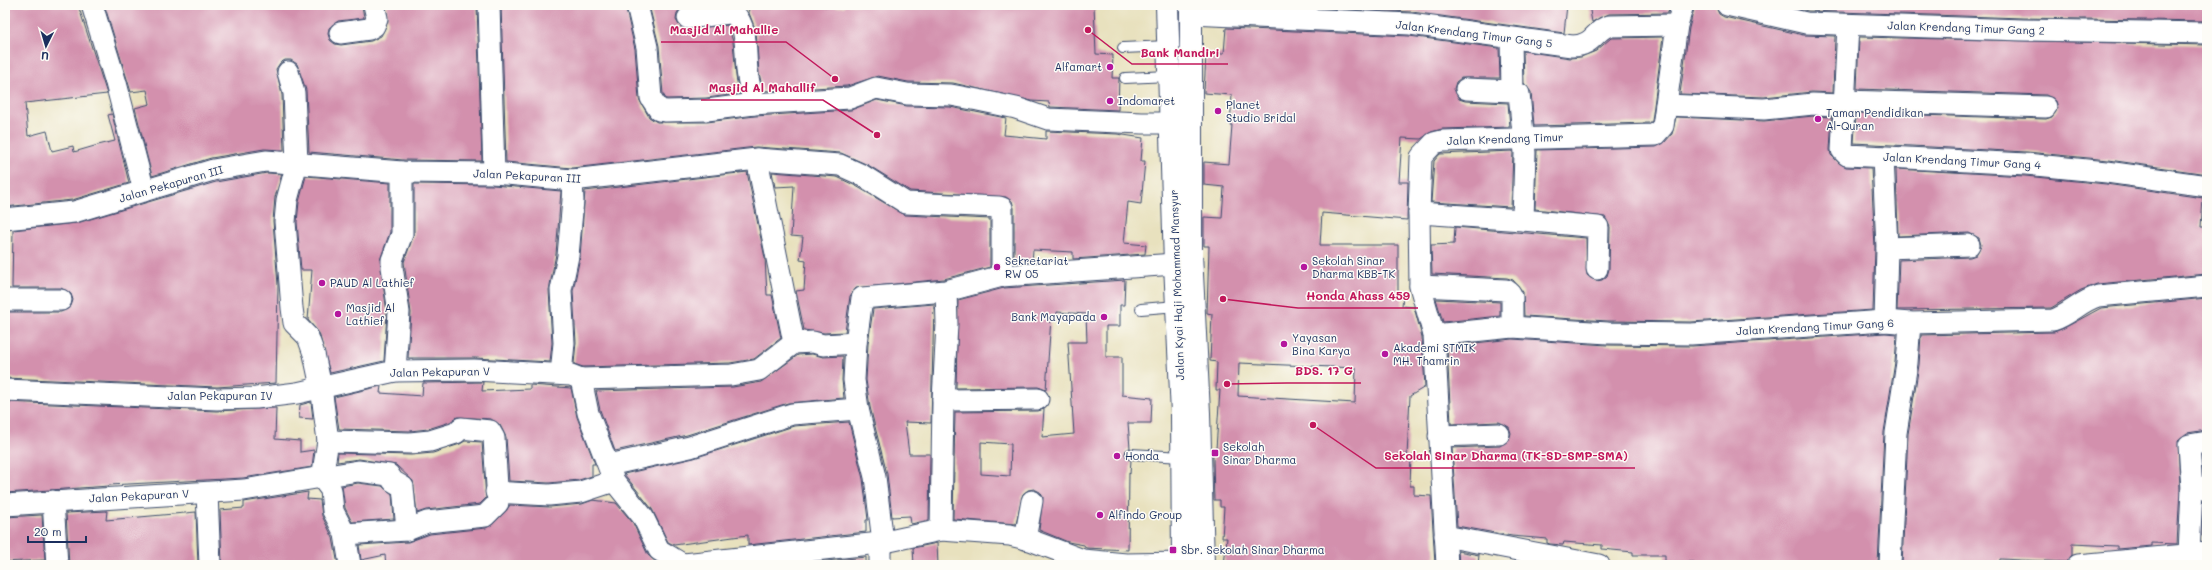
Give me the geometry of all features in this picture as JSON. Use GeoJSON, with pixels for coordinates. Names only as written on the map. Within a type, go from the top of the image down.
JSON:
{"type":"FeatureCollection","features":[{"type":"Feature","properties":{"kind":"main road","name":"Jalan Kyai Haji Mohammad Mansyur"},"geometry":{"type":"LineString","coordinates":[[1167,5],[1182,457],[1192,514]]}},
{"type":"Feature","properties":{"kind":"main road","name":"Jalan Kyai Haji Mohammad Mansyur"},"geometry":{"type":"LineString","coordinates":[[1191,10],[1193,565]]}},
{"type":"Feature","properties":{"kind":"street"},"geometry":{"type":"LineString","coordinates":[[92,5],[116,83],[144,191]]}},
{"type":"Feature","properties":{"kind":"street"},"geometry":{"type":"LineString","coordinates":[[340,33],[369,29],[374,26],[377,18],[374,5]]}},
{"type":"Feature","properties":{"kind":"street"},"geometry":{"type":"LineString","coordinates":[[489,5],[494,173]]}},
{"type":"Feature","properties":{"kind":"street"},"geometry":{"type":"LineString","coordinates":[[637,5],[647,47],[651,98],[659,110],[707,110],[754,104],[850,98],[876,88],[907,94],[950,95],[1016,108],[1048,118],[1171,123]]}},
{"type":"Feature","properties":{"kind":"street","name":"Jalan Krendang Timur"},"geometry":{"type":"LineString","coordinates":[[1447,565],[1434,335],[1420,286],[1419,213],[1421,157],[1434,143],[1522,138],[1655,135],[1663,126],[1677,25],[1683,5]]}},
{"type":"Feature","properties":{"kind":"street","name":"Jalan Krendang Timur Gang 2"},"geometry":{"type":"LineString","coordinates":[[1727,5],[1806,23],[2207,33]]}},
{"type":"Feature","properties":{"kind":"street","name":"Jalan Krendang Timur Gang 5"},"geometry":{"type":"LineString","coordinates":[[1191,10],[1368,14],[1410,24],[1511,39],[1579,46],[1588,42],[1606,27],[1610,26],[1677,25]]}},
{"type":"Feature","properties":{"kind":"street"},"geometry":{"type":"LineString","coordinates":[[688,18],[729,13],[734,13],[737,16],[741,24],[744,38],[747,71],[754,104]]}},
{"type":"Feature","properties":{"kind":"street","name":"Jalan Krendang Timur Gang 4"},"geometry":{"type":"LineString","coordinates":[[1848,25],[1842,150],[1844,153],[1852,156],[2026,164],[2207,186]]}},
{"type":"Feature","properties":{"kind":"street"},"geometry":{"type":"LineString","coordinates":[[1511,39],[1512,91]]}},
{"type":"Feature","properties":{"kind":"street"},"geometry":{"type":"LineString","coordinates":[[288,72],[294,93],[297,163],[287,200],[285,222],[292,308],[294,322],[308,338],[314,354],[321,387],[328,441],[322,478],[331,490],[334,511],[345,534],[350,565]]}},
{"type":"Feature","properties":{"kind":"street"},"geometry":{"type":"LineString","coordinates":[[1466,89],[1512,91],[1519,94],[1522,138],[1525,153],[1524,220]]}},
{"type":"Feature","properties":{"kind":"street"},"geometry":{"type":"LineString","coordinates":[[1666,105],[1764,109],[1813,104],[1844,103],[2046,107]]}},
{"type":"Feature","properties":{"kind":"street"},"geometry":{"type":"LineString","coordinates":[[1883,157],[1887,248],[1885,321]]}},
{"type":"Feature","properties":{"kind":"street"},"geometry":{"type":"LineString","coordinates":[[757,159],[794,343],[814,342],[822,345],[856,343]]}},
{"type":"Feature","properties":{"kind":"street","name":"Jalan Pekapuran III"},"geometry":{"type":"LineString","coordinates":[[5,219],[74,212],[212,170],[259,162],[297,163],[402,172],[494,173],[572,180],[757,159],[840,165],[862,175],[906,203],[1002,208],[1002,276]]}},
{"type":"Feature","properties":{"kind":"street"},"geometry":{"type":"LineString","coordinates":[[396,371],[399,312],[393,279],[392,260],[402,234],[402,172]]}},
{"type":"Feature","properties":{"kind":"street"},"geometry":{"type":"LineString","coordinates":[[561,374],[564,342],[561,290],[569,249],[573,200],[572,180]]}},
{"type":"Feature","properties":{"kind":"street"},"geometry":{"type":"LineString","coordinates":[[1419,213],[1524,220],[1598,227],[1597,268]]}},
{"type":"Feature","properties":{"kind":"street"},"geometry":{"type":"LineString","coordinates":[[1887,248],[1969,245]]}},
{"type":"Feature","properties":{"kind":"street"},"geometry":{"type":"LineString","coordinates":[[880,565],[882,542],[876,477],[858,409],[854,380],[856,343],[862,298],[946,291],[1002,276],[1175,264]]}},
{"type":"Feature","properties":{"kind":"street"},"geometry":{"type":"LineString","coordinates":[[1420,286],[1506,290],[1512,297],[1512,327]]}},
{"type":"Feature","properties":{"kind":"street","name":"Jalan Krendang Timur Gang 6"},"geometry":{"type":"LineString","coordinates":[[1434,335],[1512,327],[1608,333],[1691,334],[1885,321],[1910,323],[2053,320],[2060,318],[2089,299],[2098,296],[2207,286]]}},
{"type":"Feature","properties":{"kind":"street"},"geometry":{"type":"LineString","coordinates":[[941,530],[942,400],[947,324],[946,291]]}},
{"type":"Feature","properties":{"kind":"street"},"geometry":{"type":"LineString","coordinates":[[5,300],[61,300]]}},
{"type":"Feature","properties":{"kind":"street"},"geometry":{"type":"LineString","coordinates":[[1890,565],[1896,432],[1907,363],[1910,323]]}},
{"type":"Feature","properties":{"kind":"street","name":"Jalan Pekapuran V"},"geometry":{"type":"LineString","coordinates":[[321,387],[396,371],[474,370],[561,374],[571,375],[581,379],[731,375],[759,370],[794,343]]}},
{"type":"Feature","properties":{"kind":"street"},"geometry":{"type":"LineString","coordinates":[[581,379],[588,413],[612,473],[643,517],[659,550],[684,564],[882,542],[941,530],[1010,535],[1082,560],[1126,564],[1193,565]]}},
{"type":"Feature","properties":{"kind":"street","name":"Jalan Pekapuran IV"},"geometry":{"type":"LineString","coordinates":[[5,390],[217,399],[278,396],[321,387]]}},
{"type":"Feature","properties":{"kind":"street"},"geometry":{"type":"LineString","coordinates":[[942,400],[1038,399]]}},
{"type":"Feature","properties":{"kind":"street"},"geometry":{"type":"LineString","coordinates":[[496,492],[549,495],[581,492],[612,473],[792,414],[858,409]]}},
{"type":"Feature","properties":{"kind":"street"},"geometry":{"type":"LineString","coordinates":[[328,441],[410,443],[437,439],[456,434],[461,428],[490,431],[494,438],[496,492],[498,504],[485,516],[427,522],[407,530],[345,534]]}},
{"type":"Feature","properties":{"kind":"street"},"geometry":{"type":"LineString","coordinates":[[1440,436],[1499,434]]}},
{"type":"Feature","properties":{"kind":"street"},"geometry":{"type":"LineString","coordinates":[[2090,564],[2198,554],[2200,488],[2189,445],[2207,442]]}},
{"type":"Feature","properties":{"kind":"street","name":"Jalan Pekapuran V"},"geometry":{"type":"LineString","coordinates":[[5,505],[207,493],[322,478],[358,471],[389,475],[393,482],[403,488],[407,530]]}},
{"type":"Feature","properties":{"kind":"street"},"geometry":{"type":"LineString","coordinates":[[207,493],[210,565]]}},
{"type":"Feature","properties":{"kind":"street"},"geometry":{"type":"LineString","coordinates":[[53,501],[57,565]]}},
{"type":"Feature","properties":{"kind":"street"},"geometry":{"type":"LineString","coordinates":[[1025,539],[1032,502]]}},
{"type":"Feature","properties":{"kind":"street"},"geometry":{"type":"LineString","coordinates":[[1445,536],[1599,565]]}},
{"type":"Feature","properties":{"kind":"lane"},"geometry":{"type":"LineString","coordinates":[[1123,48],[1168,46]]}},
{"type":"Feature","properties":{"kind":"lane"},"geometry":{"type":"LineString","coordinates":[[1125,78],[1170,76]]}},
{"type":"Feature","properties":{"kind":"lane"},"geometry":{"type":"LineString","coordinates":[[1141,309],[1177,306]]}},
{"type":"Feature","properties":{"kind":"lane"},"geometry":{"type":"LineString","coordinates":[[1131,454],[1182,457]]}},
{"type":"Feature","properties":{"kind":"building"},"geometry":{"type":"Polygon","coordinates":[[[5,5],[78,5],[107,94],[25,103],[28,136],[47,131],[52,151],[73,146],[74,152],[115,141],[108,115],[112,114],[129,183],[72,200],[5,207],[5,5]]]}},
{"type":"Feature","properties":{"kind":"building"},"geometry":{"type":"Polygon","coordinates":[[[114,5],[362,5],[364,18],[338,21],[329,28],[328,34],[330,40],[335,44],[341,45],[371,41],[381,36],[388,22],[386,5],[477,5],[482,161],[403,160],[309,152],[306,90],[297,64],[291,60],[285,60],[280,63],[276,69],[282,95],[284,150],[264,149],[211,158],[152,176],[135,108],[150,104],[147,90],[131,92],[105,7],[114,5]]]}},
{"type":"Feature","properties":{"kind":"building"},"geometry":{"type":"Polygon","coordinates":[[[501,5],[625,5],[635,49],[639,99],[649,117],[657,122],[707,122],[755,116],[851,110],[877,100],[907,106],[950,107],[1006,118],[1004,135],[1046,139],[1046,131],[1117,134],[1143,138],[1141,161],[1145,161],[1141,204],[1128,202],[1124,243],[1146,245],[1145,254],[1073,259],[1073,252],[1033,250],[1032,262],[1014,263],[1014,208],[1012,201],[1006,197],[910,191],[868,165],[841,153],[756,147],[572,168],[506,162],[501,5]]]}},
{"type":"Feature","properties":{"kind":"building"},"geometry":{"type":"Polygon","coordinates":[[[649,5],[695,5],[681,8],[677,13],[676,20],[684,29],[728,25],[733,42],[739,94],[706,98],[666,99],[663,94],[659,46],[649,5]]]}},
{"type":"Feature","properties":{"kind":"building"},"geometry":{"type":"Polygon","coordinates":[[[748,5],[845,7],[845,5],[1094,5],[1096,54],[1113,55],[1112,78],[1119,78],[1118,110],[1050,107],[1049,102],[1032,101],[953,83],[908,82],[878,76],[847,86],[763,91],[759,73],[756,31],[749,13],[748,5]]]}},
{"type":"Feature","properties":{"kind":"building"},"geometry":{"type":"Polygon","coordinates":[[[1269,5],[1567,5],[1564,33],[1412,12],[1269,5]]]}},
{"type":"Feature","properties":{"kind":"building"},"geometry":{"type":"Polygon","coordinates":[[[1589,5],[1652,5],[1669,9],[1668,13],[1609,14],[1592,22],[1589,5]]]}},
{"type":"Feature","properties":{"kind":"building"},"geometry":{"type":"Polygon","coordinates":[[[1695,5],[1715,5],[1719,14],[1724,17],[1803,35],[1835,36],[1833,93],[1812,92],[1764,97],[1680,94],[1689,28],[1695,5]]]}},
{"type":"Feature","properties":{"kind":"building"},"geometry":{"type":"Polygon","coordinates":[[[1781,5],[2025,5],[2054,8],[2054,5],[2207,5],[2207,21],[2023,18],[1808,11],[1781,5]]]}},
{"type":"Feature","properties":{"kind":"building"},"geometry":{"type":"Polygon","coordinates":[[[1226,28],[1409,36],[1499,48],[1500,78],[1461,78],[1456,82],[1454,89],[1459,99],[1465,101],[1508,103],[1510,127],[1442,129],[1431,132],[1421,139],[1402,138],[1399,182],[1408,182],[1407,220],[1322,213],[1320,245],[1398,245],[1398,294],[1403,295],[1402,306],[1414,307],[1422,337],[1425,387],[1410,396],[1407,456],[1411,456],[1410,486],[1414,486],[1414,495],[1431,496],[1435,564],[1224,565],[1227,538],[1222,538],[1224,507],[1220,507],[1220,500],[1214,500],[1213,449],[1216,449],[1220,390],[1216,390],[1217,362],[1210,361],[1212,314],[1207,313],[1209,246],[1204,246],[1204,217],[1222,218],[1224,187],[1204,185],[1204,162],[1229,164],[1232,125],[1230,125],[1232,95],[1204,93],[1206,53],[1224,53],[1226,28]],[[1239,363],[1238,396],[1355,403],[1356,368],[1239,363]]]}},
{"type":"Feature","properties":{"kind":"building"},"geometry":{"type":"Polygon","coordinates":[[[1663,37],[1652,121],[1649,123],[1534,126],[1531,92],[1524,83],[1523,51],[1570,58],[1581,57],[1596,51],[1611,38],[1663,37]]]}},
{"type":"Feature","properties":{"kind":"building"},"geometry":{"type":"Polygon","coordinates":[[[1859,37],[2207,45],[2207,174],[2109,160],[2027,152],[1854,143],[1856,113],[2046,119],[2052,117],[2058,108],[2056,101],[2046,95],[1857,89],[1859,37]]]}},
{"type":"Feature","properties":{"kind":"building"},"geometry":{"type":"Polygon","coordinates":[[[1813,116],[1832,117],[1830,150],[1831,155],[1839,163],[1846,167],[1871,168],[1875,248],[1873,310],[1691,322],[1608,321],[1524,316],[1523,292],[1513,280],[1507,278],[1432,274],[1431,245],[1454,244],[1455,227],[1586,238],[1587,275],[1596,281],[1602,280],[1607,276],[1609,269],[1610,227],[1605,217],[1535,209],[1537,150],[1656,147],[1664,143],[1672,134],[1676,117],[1764,121],[1813,116]]]}},
{"type":"Feature","properties":{"kind":"building"},"geometry":{"type":"Polygon","coordinates":[[[1513,151],[1511,207],[1431,202],[1434,161],[1440,154],[1513,151]]]}},
{"type":"Feature","properties":{"kind":"building"},"geometry":{"type":"Polygon","coordinates":[[[1896,169],[2025,176],[2106,184],[2203,198],[2201,227],[2207,227],[2207,274],[2097,284],[2081,290],[2051,308],[1897,310],[1899,260],[1970,257],[1976,255],[1981,245],[1979,238],[1969,233],[1898,236],[1896,169]]]}},
{"type":"Feature","properties":{"kind":"building"},"geometry":{"type":"Polygon","coordinates":[[[747,172],[765,258],[767,295],[772,295],[781,338],[754,359],[730,363],[583,367],[574,364],[576,342],[573,291],[580,257],[585,191],[747,172]]]}},
{"type":"Feature","properties":{"kind":"building"},"geometry":{"type":"Polygon","coordinates":[[[772,172],[837,177],[856,186],[905,215],[990,219],[990,267],[944,279],[856,288],[850,296],[845,332],[824,333],[804,330],[796,291],[804,290],[806,261],[800,260],[803,237],[791,236],[794,186],[775,187],[772,172]]]}},
{"type":"Feature","properties":{"kind":"building"},"geometry":{"type":"Polygon","coordinates":[[[267,173],[282,174],[275,197],[273,221],[278,285],[276,383],[217,387],[5,378],[5,312],[61,312],[71,306],[73,300],[71,294],[61,288],[12,288],[13,230],[77,223],[216,182],[267,173]]]}},
{"type":"Feature","properties":{"kind":"building"},"geometry":{"type":"Polygon","coordinates":[[[306,176],[390,183],[390,232],[380,260],[387,313],[384,361],[330,373],[319,333],[308,320],[312,270],[301,270],[297,222],[299,202],[306,176]]]}},
{"type":"Feature","properties":{"kind":"building"},"geometry":{"type":"Polygon","coordinates":[[[414,184],[493,185],[561,191],[556,254],[549,290],[552,343],[550,362],[475,358],[408,358],[411,313],[404,262],[414,234],[414,184]]]}},
{"type":"Feature","properties":{"kind":"building"},"geometry":{"type":"Polygon","coordinates":[[[1125,280],[1124,305],[1120,305],[1120,326],[1106,326],[1106,357],[1122,357],[1122,395],[1152,398],[1151,423],[1128,423],[1130,448],[1126,450],[1125,454],[1127,459],[1131,460],[1130,474],[1129,473],[1128,550],[1086,548],[1084,545],[1068,542],[1039,530],[1043,497],[1040,492],[1034,489],[1028,490],[1023,494],[1016,524],[953,519],[955,412],[1038,411],[1044,409],[1042,437],[1074,434],[1068,342],[1087,342],[1086,314],[1057,312],[1057,318],[1051,318],[1046,390],[1038,387],[956,388],[958,300],[1004,288],[1125,280]],[[981,442],[981,474],[1010,476],[1011,444],[981,442]]]}},
{"type":"Feature","properties":{"kind":"building"},"geometry":{"type":"Polygon","coordinates":[[[2207,298],[2207,430],[2187,433],[2178,440],[2180,489],[2177,544],[2152,543],[2152,546],[2117,549],[2117,546],[2072,544],[2072,555],[2067,562],[2000,559],[1999,564],[1902,565],[1908,434],[1919,365],[1921,335],[2054,332],[2101,308],[2207,298]]]}},
{"type":"Feature","properties":{"kind":"building"},"geometry":{"type":"Polygon","coordinates":[[[1436,299],[1500,302],[1500,316],[1443,322],[1436,299]]]}},
{"type":"Feature","properties":{"kind":"building"},"geometry":{"type":"Polygon","coordinates":[[[934,304],[931,423],[905,422],[909,454],[930,454],[929,520],[911,524],[910,516],[892,517],[887,474],[870,407],[866,380],[868,344],[873,309],[934,304]]]}},
{"type":"Feature","properties":{"kind":"building"},"geometry":{"type":"Polygon","coordinates":[[[1885,333],[1897,334],[1895,362],[1884,432],[1878,565],[1694,565],[1694,562],[1665,562],[1665,555],[1633,555],[1633,552],[1602,549],[1602,545],[1564,542],[1563,545],[1550,544],[1547,543],[1547,539],[1512,536],[1457,526],[1452,448],[1500,446],[1509,440],[1511,433],[1509,427],[1499,422],[1451,424],[1447,346],[1512,339],[1607,345],[1692,346],[1885,333]]]}},
{"type":"Feature","properties":{"kind":"building"},"geometry":{"type":"Polygon","coordinates":[[[812,354],[823,357],[843,356],[842,380],[844,398],[788,403],[687,435],[615,451],[600,410],[596,391],[733,387],[761,382],[798,355],[812,354]]]}},
{"type":"Feature","properties":{"kind":"building"},"geometry":{"type":"Polygon","coordinates":[[[483,382],[482,391],[530,389],[530,385],[571,388],[577,417],[595,464],[592,464],[592,476],[579,480],[549,483],[509,481],[506,437],[500,425],[491,419],[457,417],[450,422],[428,429],[410,431],[339,429],[334,397],[381,386],[380,393],[422,396],[423,383],[483,382]]]}},
{"type":"Feature","properties":{"kind":"building"},"geometry":{"type":"Polygon","coordinates":[[[5,402],[216,411],[276,408],[275,439],[300,441],[300,452],[314,450],[312,467],[243,478],[109,485],[5,493],[5,402]]]}},
{"type":"Feature","properties":{"kind":"building"},"geometry":{"type":"Polygon","coordinates":[[[311,402],[313,419],[299,418],[300,405],[311,402]]]}},
{"type":"Feature","properties":{"kind":"building"},"geometry":{"type":"Polygon","coordinates":[[[849,422],[863,479],[868,520],[866,520],[866,532],[748,545],[748,535],[674,545],[668,542],[652,509],[624,474],[694,458],[794,426],[849,422]]]}},
{"type":"Feature","properties":{"kind":"building"},"geometry":{"type":"Polygon","coordinates":[[[465,441],[482,442],[486,498],[480,504],[426,510],[417,513],[413,481],[396,465],[359,459],[337,462],[338,453],[411,455],[433,453],[465,441]]]}},
{"type":"Feature","properties":{"kind":"building"},"geometry":{"type":"Polygon","coordinates":[[[2207,454],[2207,475],[2203,475],[2202,455],[2207,454]]]}},
{"type":"Feature","properties":{"kind":"building"},"geometry":{"type":"Polygon","coordinates":[[[358,483],[382,486],[392,494],[394,519],[352,522],[345,508],[342,486],[358,483]]]}},
{"type":"Feature","properties":{"kind":"building"},"geometry":{"type":"Polygon","coordinates":[[[308,492],[307,499],[320,500],[322,516],[333,538],[338,565],[222,565],[220,510],[244,508],[244,502],[308,492]]]}},
{"type":"Feature","properties":{"kind":"building"},"geometry":{"type":"Polygon","coordinates":[[[2207,499],[2207,536],[2202,536],[2204,500],[2207,499]]]}},
{"type":"Feature","properties":{"kind":"building"},"geometry":{"type":"Polygon","coordinates":[[[593,500],[616,503],[633,523],[648,555],[659,565],[386,565],[385,555],[361,560],[359,545],[408,542],[430,534],[486,528],[493,524],[510,505],[550,507],[582,504],[593,500]]]}},
{"type":"Feature","properties":{"kind":"building"},"geometry":{"type":"Polygon","coordinates":[[[107,511],[106,520],[196,512],[198,565],[69,565],[66,513],[107,511]]]}},
{"type":"Feature","properties":{"kind":"building"},"geometry":{"type":"Polygon","coordinates":[[[42,515],[45,560],[5,562],[5,517],[42,515]]]}},
{"type":"Feature","properties":{"kind":"building"},"geometry":{"type":"Polygon","coordinates":[[[937,543],[938,565],[914,565],[913,548],[937,543]]]}},
{"type":"Feature","properties":{"kind":"building"},"geometry":{"type":"Polygon","coordinates":[[[1458,551],[1479,555],[1478,565],[1459,565],[1458,551]]]}},
{"type":"Feature","properties":{"kind":"building"},"geometry":{"type":"Polygon","coordinates":[[[866,557],[866,565],[787,565],[866,557]]]}},
{"type":"Feature","properties":{"kind":"place","name":"Bank Mandiri"},"geometry":{"type":"Point","coordinates":[1088,30]}},
{"type":"Feature","properties":{"kind":"place","name":"Alfamart"},"geometry":{"type":"Point","coordinates":[1110,67]}},
{"type":"Feature","properties":{"kind":"place","name":"Masjid Al Mahallie"},"geometry":{"type":"Point","coordinates":[835,79]}},
{"type":"Feature","properties":{"kind":"place","name":"Indomaret"},"geometry":{"type":"Point","coordinates":[1110,101]}},
{"type":"Feature","properties":{"kind":"place","name":"Planet Studio Bridal"},"geometry":{"type":"Point","coordinates":[1218,111]}},
{"type":"Feature","properties":{"kind":"place","name":"Taman Pendidikan Al-Quran"},"geometry":{"type":"Point","coordinates":[1818,119]}},
{"type":"Feature","properties":{"kind":"place","name":"Masjid Al Mahallif"},"geometry":{"type":"Point","coordinates":[877,135]}},
{"type":"Feature","properties":{"kind":"place","name":"Sekretariat RW 05"},"geometry":{"type":"Point","coordinates":[997,267]}},
{"type":"Feature","properties":{"kind":"place","name":"Sekolah Sinar Dharma KBB-TK"},"geometry":{"type":"Point","coordinates":[1304,267]}},
{"type":"Feature","properties":{"kind":"place","name":"PAUD Al Lathief"},"geometry":{"type":"Point","coordinates":[322,283]}},
{"type":"Feature","properties":{"kind":"place","name":"Honda Ahass 459"},"geometry":{"type":"Point","coordinates":[1223,299]}},
{"type":"Feature","properties":{"kind":"place","name":"Masjid Al Lathief"},"geometry":{"type":"Point","coordinates":[338,314]}},
{"type":"Feature","properties":{"kind":"place","name":"Bank Mayapada"},"geometry":{"type":"Point","coordinates":[1104,317]}},
{"type":"Feature","properties":{"kind":"place","name":"Yayasan Bina Karya"},"geometry":{"type":"Point","coordinates":[1284,344]}},
{"type":"Feature","properties":{"kind":"place","name":"Akademi STMIK MH. Thamrin"},"geometry":{"type":"Point","coordinates":[1385,354]}},
{"type":"Feature","properties":{"kind":"place","name":"BDS. 17 G"},"geometry":{"type":"Point","coordinates":[1227,384]}},
{"type":"Feature","properties":{"kind":"place","name":"Sekolah Sinar Dharma (TK-SD-SMP-SMA)"},"geometry":{"type":"Point","coordinates":[1313,425]}},
{"type":"Feature","properties":{"kind":"place","name":"Sekolah Sinar Dharma"},"geometry":{"type":"Point","coordinates":[1215,453]}},
{"type":"Feature","properties":{"kind":"place","name":"Honda"},"geometry":{"type":"Point","coordinates":[1117,456]}},
{"type":"Feature","properties":{"kind":"place","name":"Alfindo Group"},"geometry":{"type":"Point","coordinates":[1100,515]}},
{"type":"Feature","properties":{"kind":"place","name":"Sbr. Sekolah Sinar Dharma"},"geometry":{"type":"Point","coordinates":[1173,550]}}]}
